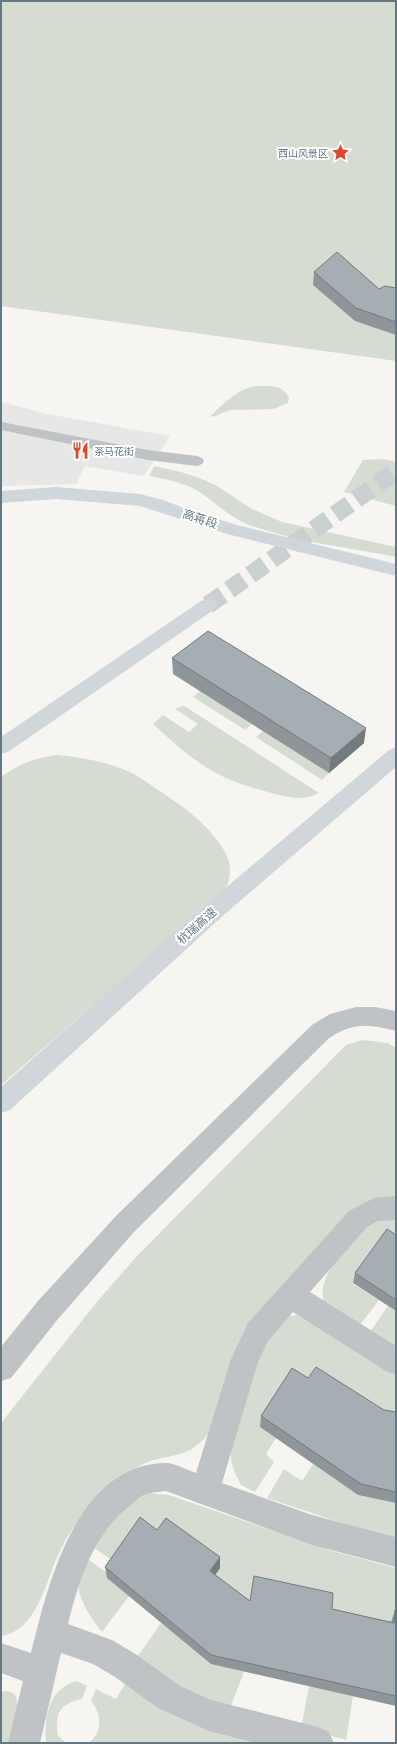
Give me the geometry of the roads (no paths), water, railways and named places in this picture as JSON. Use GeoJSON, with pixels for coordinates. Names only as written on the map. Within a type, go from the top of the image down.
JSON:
{"type":"FeatureCollection","features":[{"type":"Feature","properties":{"kind":"main road","name":"高蒋段"},"geometry":{"type":"LineString","coordinates":[[1,497],[56,493],[116,496],[140,500],[160,505],[185,515],[233,530],[396,570]]}},
{"type":"Feature","properties":{"kind":"main road"},"geometry":{"type":"LineString","coordinates":[[1,747],[208,605]]}},
{"type":"Feature","properties":{"kind":"main road","name":"杭瑞高速"},"geometry":{"type":"LineString","coordinates":[[1,1102],[218,907],[396,755]]}},
{"type":"Feature","properties":{"kind":"street"},"geometry":{"type":"LineString","coordinates":[[1,426],[148,455],[197,461]]}},
{"type":"Feature","properties":{"kind":"street"},"geometry":{"type":"LineString","coordinates":[[1,1368],[48,1310],[125,1224],[320,1032],[332,1023],[352,1016],[376,1016],[396,1021]]}},
{"type":"Feature","properties":{"kind":"street"},"geometry":{"type":"LineString","coordinates":[[205,1491],[244,1359],[258,1332],[358,1220],[374,1210],[396,1208]]}},
{"type":"Feature","properties":{"kind":"street"},"geometry":{"type":"LineString","coordinates":[[292,1295],[396,1362]]}},
{"type":"Feature","properties":{"kind":"street"},"geometry":{"type":"LineString","coordinates":[[24,1743],[60,1595],[74,1555],[93,1524],[113,1500],[138,1481],[166,1477],[312,1530],[396,1552]]}},
{"type":"Feature","properties":{"kind":"street"},"geometry":{"type":"LineString","coordinates":[[51,1634],[101,1651],[126,1666],[169,1697],[209,1715],[318,1743]]}},
{"type":"Feature","properties":{"kind":"street"},"geometry":{"type":"LineString","coordinates":[[1,1658],[42,1672]]}},
{"type":"Feature","properties":{"kind":"tunnel"},"geometry":{"type":"LineString","coordinates":[[208,605],[396,471]]}},
{"type":"Feature","properties":{"kind":"place","name":"西山风景区"},"geometry":{"type":"Point","coordinates":[341,153]}},
{"type":"Feature","properties":{"kind":"place","name":"茶马花街"},"geometry":{"type":"Point","coordinates":[81,451]}}]}
